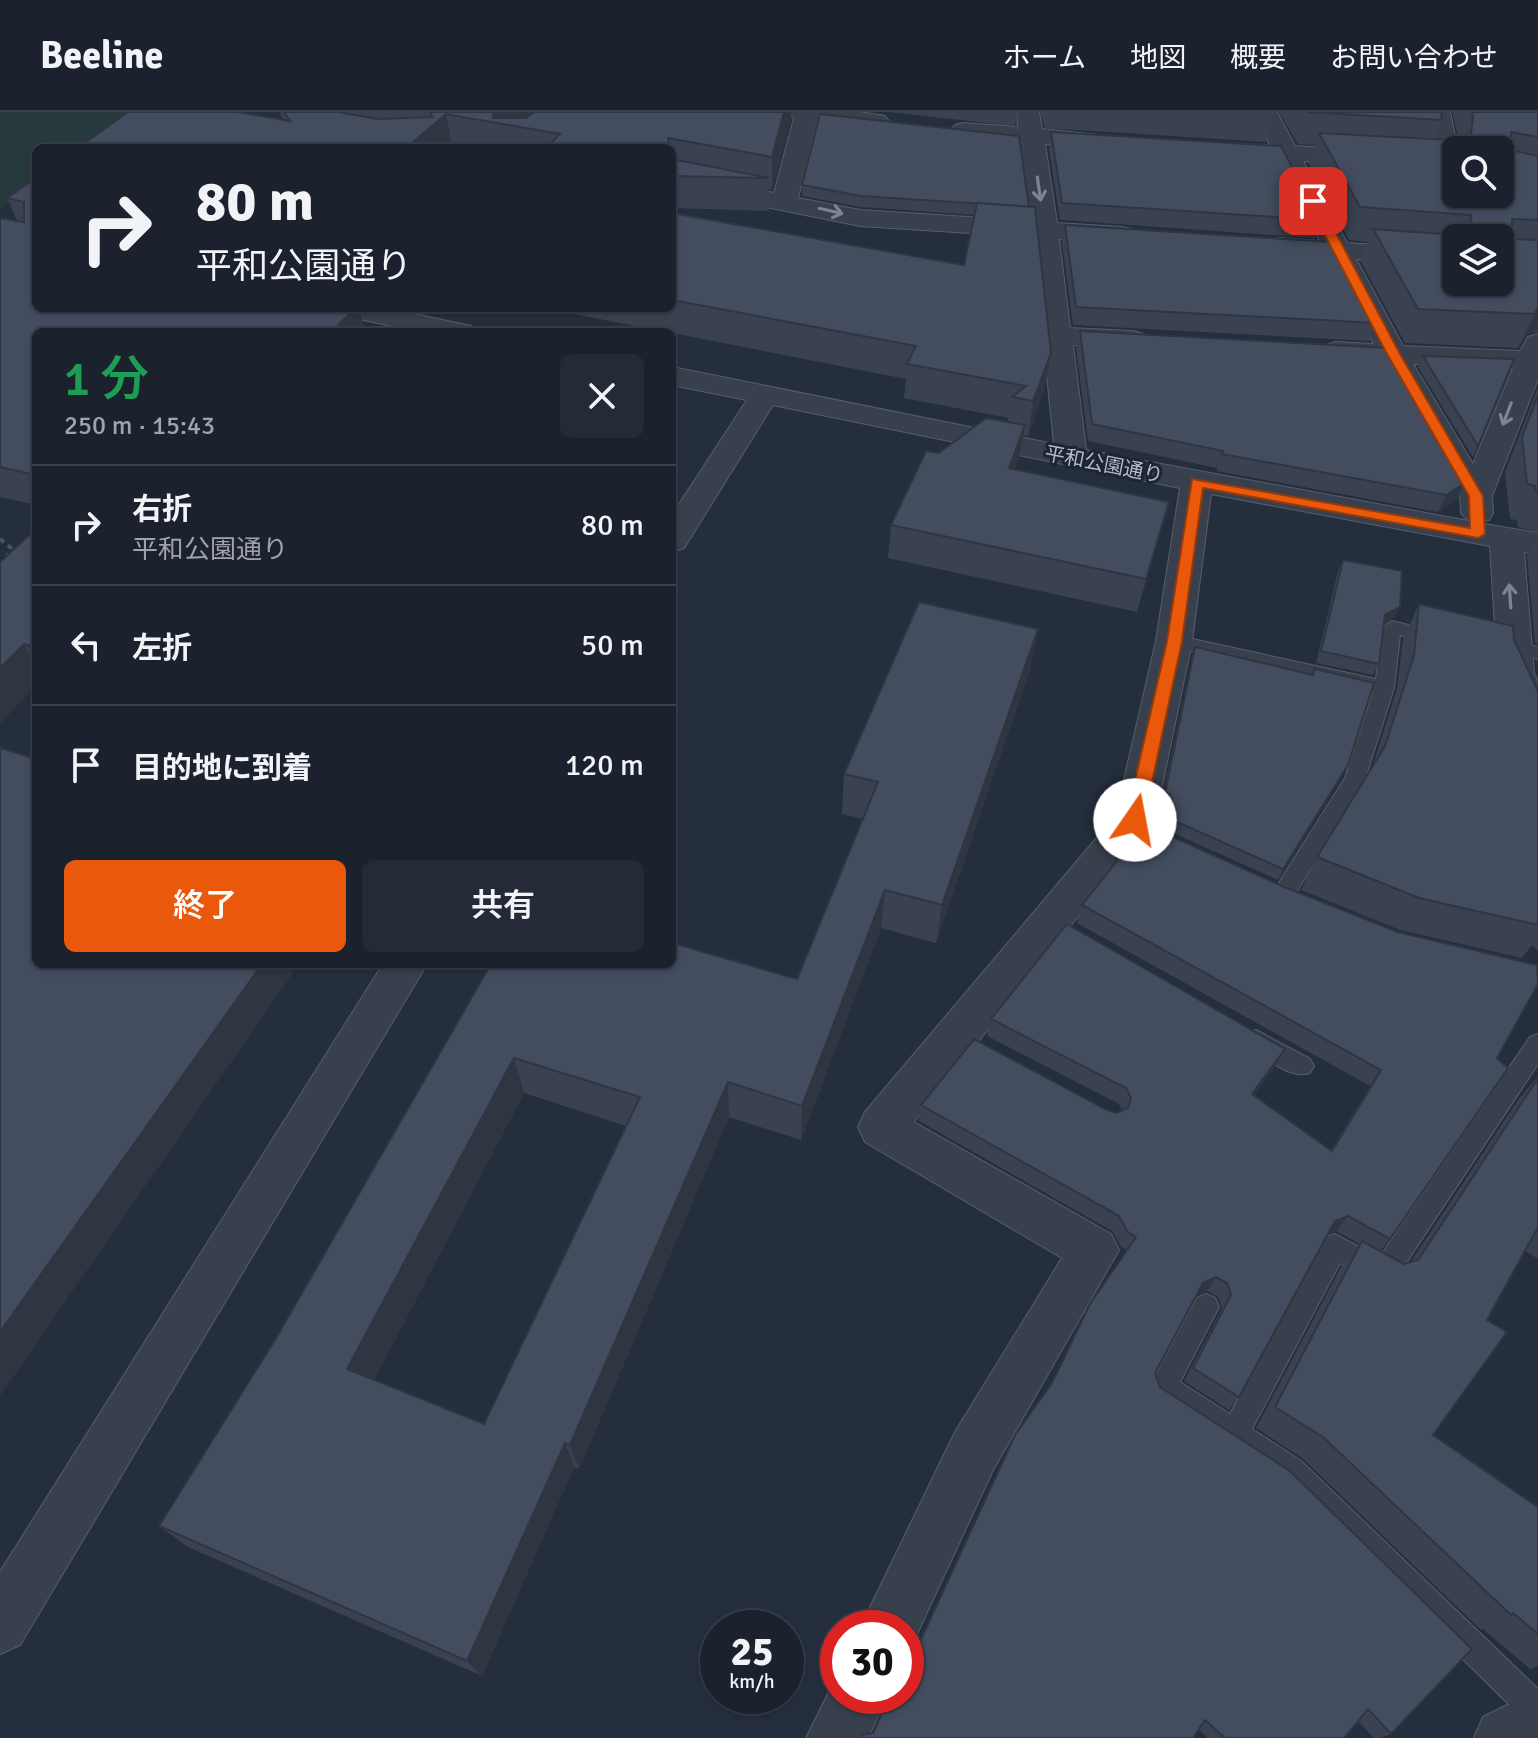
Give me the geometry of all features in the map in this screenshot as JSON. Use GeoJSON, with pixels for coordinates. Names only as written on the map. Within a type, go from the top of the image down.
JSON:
{"type":"FeatureCollection","features":[{"type":"Feature","properties":{"kind":"street"},"geometry":{"type":"LineString","coordinates":[[784,201],[804,112],[897,123]]}},
{"type":"Feature","properties":{"kind":"street"},"geometry":{"type":"LineString","coordinates":[[1265,112],[1393,354],[1476,496],[1507,539],[1516,673],[1538,725]]}},
{"type":"Feature","properties":{"kind":"street"},"geometry":{"type":"LineString","coordinates":[[1438,112],[1445,136]]}},
{"type":"Feature","properties":{"kind":"street"},"geometry":{"type":"LineString","coordinates":[[1030,125],[1071,457]]}},
{"type":"Feature","properties":{"kind":"street"},"geometry":{"type":"LineString","coordinates":[[942,128],[1030,125],[1130,143]]}},
{"type":"Feature","properties":{"kind":"street"},"geometry":{"type":"LineString","coordinates":[[1207,148],[1442,162]]}},
{"type":"Feature","properties":{"kind":"street"},"geometry":{"type":"LineString","coordinates":[[676,181],[860,218],[1154,237]]}},
{"type":"Feature","properties":{"kind":"street"},"geometry":{"type":"LineString","coordinates":[[1262,244],[1442,257]]}},
{"type":"Feature","properties":{"kind":"street"},"geometry":{"type":"LineString","coordinates":[[365,312],[442,328]]}},
{"type":"Feature","properties":{"kind":"street"},"geometry":{"type":"LineString","coordinates":[[1058,336],[1154,341]]}},
{"type":"Feature","properties":{"kind":"street"},"geometry":{"type":"LineString","coordinates":[[1314,350],[1502,360],[1535,353]]}},
{"type":"Feature","properties":{"kind":"street"},"geometry":{"type":"LineString","coordinates":[[1476,496],[1535,353]]}},
{"type":"Feature","properties":{"kind":"street","name":"平和公園通り"},"geometry":{"type":"LineString","coordinates":[[676,377],[1197,482],[1507,539]]}},
{"type":"Feature","properties":{"kind":"street"},"geometry":{"type":"LineString","coordinates":[[676,535],[765,395]]}},
{"type":"Feature","properties":{"kind":"street"},"geometry":{"type":"LineString","coordinates":[[898,1610],[974,1451],[1094,1250],[881,1127],[971,1041],[1064,929],[1137,829],[1135,820],[1174,641],[1197,482]]}},
{"type":"Feature","properties":{"kind":"street"},"geometry":{"type":"LineString","coordinates":[[0,1625],[404,968]]}},
{"type":"Feature","properties":{"kind":"street"},"geometry":{"type":"LineString","coordinates":[[836,1738],[848,1714]]}},
{"type":"Feature","properties":{"kind":"street"},"geometry":{"type":"LineString","coordinates":[[1504,1738],[1538,1720]]}},
{"type":"Feature","properties":{"kind":"lane"},"geometry":{"type":"LineString","coordinates":[[1304,904],[1276,892],[1355,779],[1384,688],[1392,627],[1453,642]]}},
{"type":"Feature","properties":{"kind":"lane"},"geometry":{"type":"LineString","coordinates":[[1174,641],[1384,688]]}},
{"type":"Feature","properties":{"kind":"lane"},"geometry":{"type":"LineString","coordinates":[[1236,1028],[1302,1066]]}},
{"type":"Feature","properties":{"kind":"lane"},"geometry":{"type":"LineString","coordinates":[[1234,1434],[1335,1246],[1383,1275],[1538,1044]]}},
{"type":"Feature","properties":{"kind":"lane"},"geometry":{"type":"LineString","coordinates":[[1206,1307],[1163,1387],[1290,1470],[1538,1711]]}},
{"type":"Feature","properties":{"kind":"path"},"geometry":{"type":"LineString","coordinates":[[0,539],[11,548],[0,572]]}},
{"type":"Feature","properties":{"kind":"green space"},"geometry":{"type":"Polygon","coordinates":[[[0,112],[136,112],[91,144],[32,144],[32,186],[0,209],[0,112]]]}},
{"type":"Feature","properties":{"kind":"building"},"geometry":{"type":"Polygon","coordinates":[[[128,112],[238,112],[290,121],[284,112],[338,112],[377,119],[433,117],[430,112],[496,112],[493,118],[526,118],[534,112],[784,112],[772,157],[668,138],[669,144],[550,144],[560,134],[446,114],[411,144],[84,144],[128,112]]]}},
{"type":"Feature","properties":{"kind":"building"},"geometry":{"type":"Polygon","coordinates":[[[1307,112],[1441,112],[1442,120],[1307,112]]]}},
{"type":"Feature","properties":{"kind":"building"},"geometry":{"type":"Polygon","coordinates":[[[1472,112],[1538,112],[1538,137],[1511,132],[1511,136],[1471,136],[1472,112]]]}},
{"type":"Feature","properties":{"kind":"building"},"geometry":{"type":"Polygon","coordinates":[[[820,114],[1019,136],[1029,207],[861,196],[802,185],[820,114]]]}},
{"type":"Feature","properties":{"kind":"building"},"geometry":{"type":"Polygon","coordinates":[[[1051,132],[1281,146],[1320,220],[1062,203],[1051,132]]]}},
{"type":"Feature","properties":{"kind":"building"},"geometry":{"type":"Polygon","coordinates":[[[1319,133],[1442,140],[1442,208],[1514,208],[1514,151],[1538,156],[1538,220],[1512,219],[1512,224],[1472,224],[1471,215],[1360,207],[1319,133]]]}},
{"type":"Feature","properties":{"kind":"building"},"geometry":{"type":"Polygon","coordinates":[[[676,160],[769,178],[676,176],[676,160]]]}},
{"type":"Feature","properties":{"kind":"building"},"geometry":{"type":"Polygon","coordinates":[[[32,181],[32,312],[352,312],[335,328],[32,328],[32,474],[0,467],[0,218],[24,222],[24,202],[7,198],[32,181]]]}},
{"type":"Feature","properties":{"kind":"building"},"geometry":{"type":"Polygon","coordinates":[[[977,203],[1035,207],[1051,353],[1033,401],[1012,397],[1026,386],[907,364],[916,346],[676,301],[676,214],[964,265],[977,203]]]}},
{"type":"Feature","properties":{"kind":"building"},"geometry":{"type":"Polygon","coordinates":[[[1065,225],[1333,242],[1376,323],[1076,307],[1065,225]]]}},
{"type":"Feature","properties":{"kind":"building"},"geometry":{"type":"Polygon","coordinates":[[[1373,229],[1442,234],[1442,296],[1514,296],[1514,239],[1538,240],[1538,308],[1534,314],[1418,309],[1373,229]]]}},
{"type":"Feature","properties":{"kind":"building"},"geometry":{"type":"Polygon","coordinates":[[[1080,331],[1388,348],[1465,483],[1446,495],[1222,454],[1223,451],[1092,424],[1080,331]]]}},
{"type":"Feature","properties":{"kind":"building"},"geometry":{"type":"Polygon","coordinates":[[[1423,356],[1514,359],[1478,446],[1423,356]]]}},
{"type":"Feature","properties":{"kind":"building"},"geometry":{"type":"Polygon","coordinates":[[[1538,395],[1538,493],[1535,486],[1527,484],[1522,437],[1538,395]]]}},
{"type":"Feature","properties":{"kind":"building"},"geometry":{"type":"Polygon","coordinates":[[[986,418],[1025,425],[1009,468],[1169,502],[1146,579],[891,525],[926,451],[939,453],[986,418]]]}},
{"type":"Feature","properties":{"kind":"building"},"geometry":{"type":"Polygon","coordinates":[[[32,533],[32,647],[24,644],[0,668],[0,562],[32,533]]]}},
{"type":"Feature","properties":{"kind":"building"},"geometry":{"type":"Polygon","coordinates":[[[1343,560],[1402,571],[1400,607],[1385,615],[1379,664],[1321,651],[1343,560]]]}},
{"type":"Feature","properties":{"kind":"building"},"geometry":{"type":"Polygon","coordinates":[[[919,602],[1038,629],[942,905],[885,890],[802,1106],[728,1082],[570,1445],[565,1443],[467,1661],[159,1526],[275,1340],[489,968],[676,968],[676,944],[797,979],[878,782],[844,774],[919,602]],[[514,1058],[347,1369],[484,1424],[640,1097],[514,1058]]]}},
{"type":"Feature","properties":{"kind":"building"},"geometry":{"type":"Polygon","coordinates":[[[1419,604],[1513,626],[1514,640],[1538,691],[1538,925],[1419,898],[1317,857],[1385,746],[1414,655],[1419,604]]]}},
{"type":"Feature","properties":{"kind":"building"},"geometry":{"type":"Polygon","coordinates":[[[1195,647],[1313,675],[1315,669],[1374,683],[1348,765],[1283,869],[1159,814],[1170,795],[1165,793],[1195,647]]]}},
{"type":"Feature","properties":{"kind":"building"},"geometry":{"type":"Polygon","coordinates":[[[0,748],[32,758],[32,968],[259,968],[0,1332],[0,748]]]}},
{"type":"Feature","properties":{"kind":"building"},"geometry":{"type":"Polygon","coordinates":[[[1146,825],[1282,886],[1398,932],[1537,965],[1538,984],[1497,1058],[1508,1068],[1390,1239],[1348,1216],[1335,1221],[1239,1397],[1193,1368],[1231,1295],[1227,1283],[1216,1277],[1203,1283],[1155,1373],[1160,1387],[1290,1471],[1472,1649],[1391,1734],[1368,1709],[1344,1738],[1225,1738],[1205,1720],[1193,1738],[861,1738],[873,1733],[882,1714],[924,1714],[924,1633],[1015,1435],[1052,1383],[1090,1304],[1136,1237],[1128,1232],[1119,1216],[921,1105],[974,1039],[1105,1109],[1116,1113],[1128,1108],[1131,1098],[1126,1088],[991,1019],[1067,924],[1285,1049],[1252,1094],[1332,1151],[1381,1070],[1082,905],[1146,825]]]}},
{"type":"Feature","properties":{"kind":"building"},"geometry":{"type":"Polygon","coordinates":[[[1538,1078],[1538,1227],[1487,1320],[1507,1332],[1433,1435],[1538,1507],[1538,1634],[1513,1613],[1511,1615],[1323,1437],[1275,1407],[1362,1241],[1404,1264],[1418,1260],[1538,1078]]]}},
{"type":"Feature","properties":{"kind":"route"},"geometry":{"type":"LineString","coordinates":[[1135,820],[1174,641],[1197,482],[1478,534],[1476,496],[1393,354],[1313,201]]}}]}
